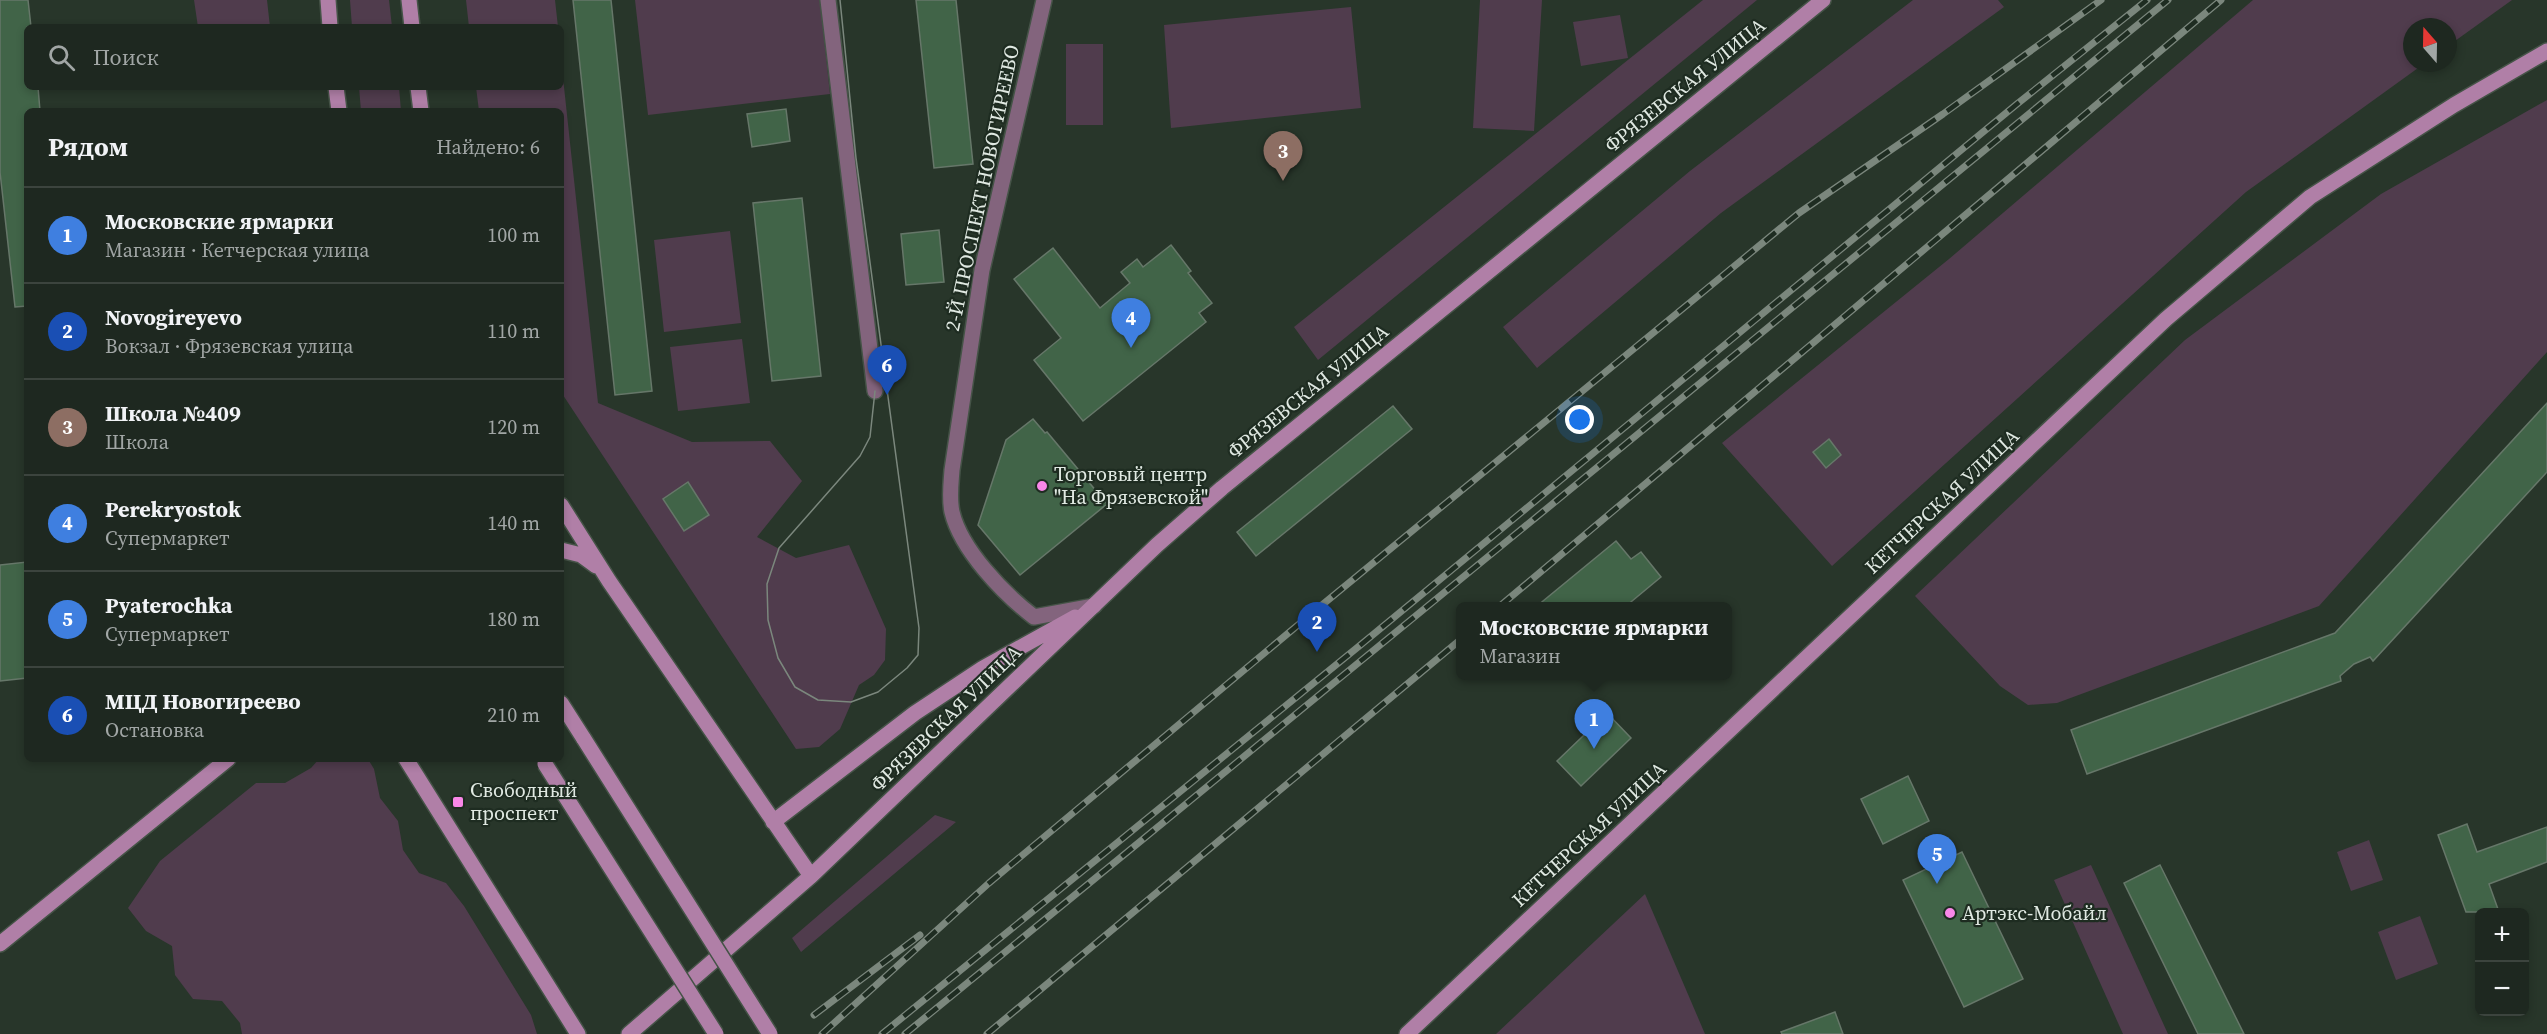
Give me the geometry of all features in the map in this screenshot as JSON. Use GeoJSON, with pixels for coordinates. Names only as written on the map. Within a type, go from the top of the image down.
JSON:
{"type":"FeatureCollection","features":[{"type":"Feature","properties":{"kind":"main road"},"geometry":{"type":"LineString","coordinates":[[328,0],[330,24]]}},
{"type":"Feature","properties":{"kind":"main road"},"geometry":{"type":"LineString","coordinates":[[409,0],[412,24]]}},
{"type":"Feature","properties":{"kind":"main road","name":"ФРЯЗЕВСКАЯ УЛИЦА"},"geometry":{"type":"LineString","coordinates":[[629,1034],[811,876],[1157,545],[1222,488],[1823,0]]}},
{"type":"Feature","properties":{"kind":"main road","name":"КЕТЧЕРСКАЯ УЛИЦА"},"geometry":{"type":"LineString","coordinates":[[1407,1034],[2166,319],[2310,197],[2454,105],[2547,51]]}},
{"type":"Feature","properties":{"kind":"main road"},"geometry":{"type":"LineString","coordinates":[[336,90],[339,108]]}},
{"type":"Feature","properties":{"kind":"main road"},"geometry":{"type":"LineString","coordinates":[[418,90],[421,108]]}},
{"type":"Feature","properties":{"kind":"main road"},"geometry":{"type":"LineString","coordinates":[[564,510],[609,581],[811,876]]}},
{"type":"Feature","properties":{"kind":"main road"},"geometry":{"type":"LineString","coordinates":[[564,551],[581,555],[609,581]]}},
{"type":"Feature","properties":{"kind":"main road"},"geometry":{"type":"LineString","coordinates":[[773,822],[915,713],[983,668],[1095,606]]}},
{"type":"Feature","properties":{"kind":"main road"},"geometry":{"type":"LineString","coordinates":[[564,708],[770,1034]]}},
{"type":"Feature","properties":{"kind":"main road"},"geometry":{"type":"LineString","coordinates":[[0,944],[224,762]]}},
{"type":"Feature","properties":{"kind":"main road"},"geometry":{"type":"LineString","coordinates":[[408,762],[578,1034]]}},
{"type":"Feature","properties":{"kind":"main road"},"geometry":{"type":"LineString","coordinates":[[544,762],[716,1034]]}},
{"type":"Feature","properties":{"kind":"street"},"geometry":{"type":"LineString","coordinates":[[828,0],[875,391]]}},
{"type":"Feature","properties":{"kind":"street","name":"2-Й ПРОСПЕКТ НОВОГИРЕЕВО"},"geometry":{"type":"LineString","coordinates":[[1044,0],[982,270],[952,470],[950,500],[957,526],[972,551],[1012,600],[1034,617],[1095,606]]}},
{"type":"Feature","properties":{"kind":"shaded area"},"geometry":{"type":"Polygon","coordinates":[[[194,0],[267,0],[270,24],[198,24],[194,0]]]}},
{"type":"Feature","properties":{"kind":"shaded area"},"geometry":{"type":"Polygon","coordinates":[[[350,0],[389,0],[392,24],[352,24],[350,0]]]}},
{"type":"Feature","properties":{"kind":"shaded area"},"geometry":{"type":"Polygon","coordinates":[[[466,0],[555,0],[558,24],[469,24],[466,0]]]}},
{"type":"Feature","properties":{"kind":"shaded area"},"geometry":{"type":"Polygon","coordinates":[[[635,0],[820,0],[830,94],[648,115],[635,0]]]}},
{"type":"Feature","properties":{"kind":"shaded area"},"geometry":{"type":"Polygon","coordinates":[[[1480,0],[1542,0],[1534,131],[1473,128],[1480,0]]]}},
{"type":"Feature","properties":{"kind":"shaded area"},"geometry":{"type":"Polygon","coordinates":[[[1703,0],[1757,0],[1318,360],[1294,327],[1703,0]]]}},
{"type":"Feature","properties":{"kind":"shaded area"},"geometry":{"type":"Polygon","coordinates":[[[1913,0],[1998,0],[2004,7],[1721,213],[1537,368],[1503,327],[1690,171],[1913,0]]]}},
{"type":"Feature","properties":{"kind":"shaded area"},"geometry":{"type":"Polygon","coordinates":[[[2253,0],[2512,0],[2457,40],[2457,18],[2403,18],[2403,72],[2413,72],[2246,192],[1832,566],[1722,443],[1949,259],[2253,0]]]}},
{"type":"Feature","properties":{"kind":"shaded area"},"geometry":{"type":"Polygon","coordinates":[[[1351,7],[1361,108],[1171,128],[1164,25],[1351,7]]]}},
{"type":"Feature","properties":{"kind":"shaded area"},"geometry":{"type":"Polygon","coordinates":[[[1620,15],[1628,58],[1581,66],[1573,22],[1620,15]]]}},
{"type":"Feature","properties":{"kind":"shaded area"},"geometry":{"type":"Polygon","coordinates":[[[1066,44],[1103,44],[1103,125],[1066,125],[1066,44]]]}},
{"type":"Feature","properties":{"kind":"shaded area"},"geometry":{"type":"Polygon","coordinates":[[[564,87],[598,403],[692,442],[770,441],[802,481],[757,537],[796,558],[849,545],[886,629],[885,660],[874,675],[859,685],[840,729],[819,747],[796,749],[564,397],[564,108],[479,108],[476,90],[564,90],[564,87]]]}},
{"type":"Feature","properties":{"kind":"shaded area"},"geometry":{"type":"Polygon","coordinates":[[[359,90],[399,90],[401,108],[361,108],[359,90]]]}},
{"type":"Feature","properties":{"kind":"shaded area"},"geometry":{"type":"Polygon","coordinates":[[[2547,100],[2547,352],[2319,606],[2057,703],[2028,705],[2000,686],[1915,596],[2185,340],[2381,194],[2547,100]]]}},
{"type":"Feature","properties":{"kind":"shaded area"},"geometry":{"type":"Polygon","coordinates":[[[730,231],[741,323],[664,332],[654,240],[730,231]]]}},
{"type":"Feature","properties":{"kind":"shaded area"},"geometry":{"type":"Polygon","coordinates":[[[742,339],[750,403],[678,411],[670,347],[742,339]]]}},
{"type":"Feature","properties":{"kind":"shaded area"},"geometry":{"type":"Polygon","coordinates":[[[316,762],[370,762],[374,769],[380,798],[398,821],[403,850],[419,873],[446,883],[464,906],[531,1015],[537,1034],[242,1034],[240,1023],[222,1001],[193,999],[175,975],[172,946],[146,931],[128,908],[160,861],[256,783],[285,783],[311,768],[316,762]]]}},
{"type":"Feature","properties":{"kind":"shaded area"},"geometry":{"type":"Polygon","coordinates":[[[935,815],[956,822],[801,952],[792,938],[935,815]]]}},
{"type":"Feature","properties":{"kind":"shaded area"},"geometry":{"type":"Polygon","coordinates":[[[2369,840],[2383,880],[2351,891],[2337,852],[2369,840]]]}},
{"type":"Feature","properties":{"kind":"shaded area"},"geometry":{"type":"Polygon","coordinates":[[[2091,865],[2168,1034],[2123,1034],[2054,880],[2091,865]]]}},
{"type":"Feature","properties":{"kind":"shaded area"},"geometry":{"type":"Polygon","coordinates":[[[1645,894],[1705,1034],[1496,1034],[1645,894]]]}},
{"type":"Feature","properties":{"kind":"shaded area"},"geometry":{"type":"Polygon","coordinates":[[[2420,916],[2438,964],[2396,980],[2378,932],[2420,916]]]}},
{"type":"Feature","properties":{"kind":"building"},"geometry":{"type":"Polygon","coordinates":[[[0,0],[28,0],[31,24],[24,24],[24,90],[38,90],[40,108],[24,108],[24,306],[15,307],[0,172],[0,0]]]}},
{"type":"Feature","properties":{"kind":"building"},"geometry":{"type":"Polygon","coordinates":[[[573,0],[611,0],[652,391],[615,395],[573,0]]]}},
{"type":"Feature","properties":{"kind":"building"},"geometry":{"type":"Polygon","coordinates":[[[916,0],[956,0],[973,164],[934,168],[916,0]]]}},
{"type":"Feature","properties":{"kind":"building"},"geometry":{"type":"Polygon","coordinates":[[[786,109],[790,141],[752,147],[747,114],[786,109]]]}},
{"type":"Feature","properties":{"kind":"building"},"geometry":{"type":"Polygon","coordinates":[[[802,198],[821,376],[772,381],[753,203],[802,198]]]}},
{"type":"Feature","properties":{"kind":"building"},"geometry":{"type":"Polygon","coordinates":[[[939,230],[944,282],[906,285],[901,234],[939,230]]]}},
{"type":"Feature","properties":{"kind":"building"},"geometry":{"type":"Polygon","coordinates":[[[1171,245],[1191,271],[1188,273],[1212,303],[1199,313],[1206,322],[1083,421],[1034,360],[1061,338],[1014,279],[1053,248],[1100,308],[1130,283],[1121,272],[1137,259],[1143,267],[1171,245]]]}},
{"type":"Feature","properties":{"kind":"building"},"geometry":{"type":"Polygon","coordinates":[[[2547,403],[2547,472],[2373,661],[2370,657],[2354,664],[2340,676],[2341,681],[2087,774],[2071,730],[2335,633],[2547,403]]]}},
{"type":"Feature","properties":{"kind":"building"},"geometry":{"type":"Polygon","coordinates":[[[1393,406],[1412,429],[1256,556],[1237,532],[1393,406]]]}},
{"type":"Feature","properties":{"kind":"building","name":"Торговый центр \"На Фрязевской\""},"geometry":{"type":"Polygon","coordinates":[[[1033,419],[1045,433],[1047,432],[1107,504],[1020,575],[978,525],[1006,440],[1033,419]]]}},
{"type":"Feature","properties":{"kind":"building"},"geometry":{"type":"Polygon","coordinates":[[[1829,439],[1841,455],[1826,468],[1813,452],[1829,439]]]}},
{"type":"Feature","properties":{"kind":"building"},"geometry":{"type":"Polygon","coordinates":[[[688,482],[709,515],[684,531],[663,499],[688,482]]]}},
{"type":"Feature","properties":{"kind":"building"},"geometry":{"type":"Polygon","coordinates":[[[1616,541],[1631,559],[1641,552],[1661,577],[1631,602],[1542,602],[1616,541]]]}},
{"type":"Feature","properties":{"kind":"building"},"geometry":{"type":"Polygon","coordinates":[[[24,562],[24,678],[0,681],[0,565],[24,562]]]}},
{"type":"Feature","properties":{"kind":"building"},"geometry":{"type":"Polygon","coordinates":[[[1607,713],[1631,738],[1581,786],[1557,761],[1607,713]]]}},
{"type":"Feature","properties":{"kind":"building"},"geometry":{"type":"Polygon","coordinates":[[[1908,776],[1929,821],[1883,844],[1861,799],[1908,776]]]}},
{"type":"Feature","properties":{"kind":"building"},"geometry":{"type":"Polygon","coordinates":[[[2467,824],[2477,852],[2547,827],[2547,862],[2489,884],[2498,908],[2475,908],[2475,912],[2466,912],[2438,835],[2467,824]]]}},
{"type":"Feature","properties":{"kind":"building"},"geometry":{"type":"Polygon","coordinates":[[[1962,852],[2023,979],[1964,1007],[1903,880],[1962,852]]]}},
{"type":"Feature","properties":{"kind":"building"},"geometry":{"type":"Polygon","coordinates":[[[2160,865],[2244,1034],[2198,1034],[2124,883],[2160,865]]]}},
{"type":"Feature","properties":{"kind":"building"},"geometry":{"type":"Polygon","coordinates":[[[1835,1012],[1843,1034],[1782,1034],[1781,1032],[1835,1012]]]}},
{"type":"Feature","properties":{"kind":"tram line"},"geometry":{"type":"LineString","coordinates":[[840,0],[856,158],[919,628],[918,655],[907,668],[878,692],[851,702],[818,700],[795,687],[778,658],[768,620],[767,584],[779,548],[860,456],[870,437],[875,391]]}},
{"type":"Feature","properties":{"kind":"railway"},"geometry":{"type":"LineString","coordinates":[[822,1034],[989,883],[1322,605],[1799,213],[1943,114],[2101,0]]}},
{"type":"Feature","properties":{"kind":"railway"},"geometry":{"type":"LineString","coordinates":[[882,1034],[2147,0]]}},
{"type":"Feature","properties":{"kind":"railway"},"geometry":{"type":"LineString","coordinates":[[905,1034],[2168,0]]}},
{"type":"Feature","properties":{"kind":"railway"},"geometry":{"type":"LineString","coordinates":[[1505,602],[2221,0]]}},
{"type":"Feature","properties":{"kind":"railway"},"geometry":{"type":"LineString","coordinates":[[987,1034],[1456,643]]}},
{"type":"Feature","properties":{"kind":"railway"},"geometry":{"type":"LineString","coordinates":[[814,1015],[920,935]]}},
{"type":"Feature","properties":{"kind":"place","name":"Школа №409"},"geometry":{"type":"Point","coordinates":[1283,181]}},
{"type":"Feature","properties":{"kind":"place","name":"Perekryostok"},"geometry":{"type":"Point","coordinates":[1131,348]}},
{"type":"Feature","properties":{"kind":"place","name":"МЦД Новогиреево"},"geometry":{"type":"Point","coordinates":[887,395]}},
{"type":"Feature","properties":{"kind":"place","name":"Торговый центр \"На Фрязевской\""},"geometry":{"type":"Point","coordinates":[1042,486]}},
{"type":"Feature","properties":{"kind":"place","name":"Novogireyevo"},"geometry":{"type":"Point","coordinates":[1317,652]}},
{"type":"Feature","properties":{"kind":"place","name":"Московские ярмарки"},"geometry":{"type":"Point","coordinates":[1594,749]}},
{"type":"Feature","properties":{"kind":"place","name":"Свободный проспект"},"geometry":{"type":"Point","coordinates":[458,802]}},
{"type":"Feature","properties":{"kind":"place","name":"Pyaterochka"},"geometry":{"type":"Point","coordinates":[1937,884]}},
{"type":"Feature","properties":{"kind":"place","name":"Артэкс-Мобайл"},"geometry":{"type":"Point","coordinates":[1950,913]}}]}
